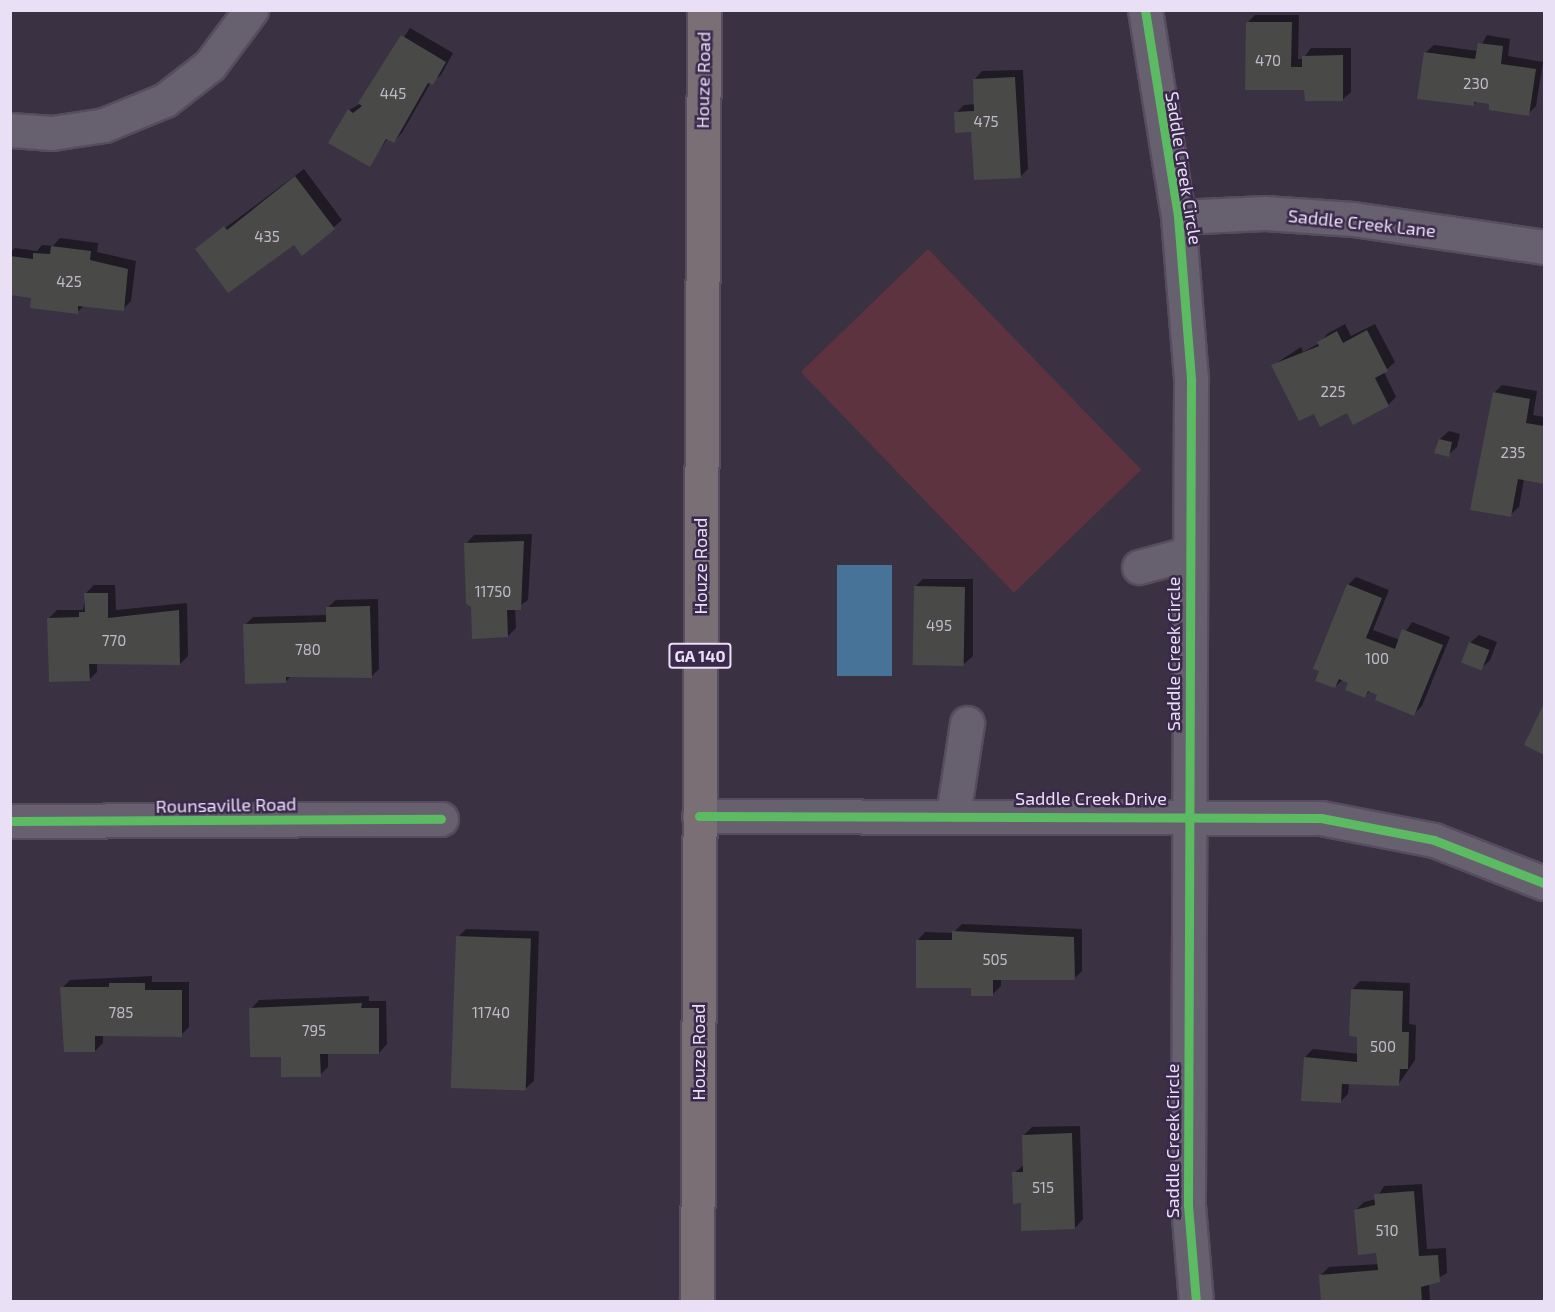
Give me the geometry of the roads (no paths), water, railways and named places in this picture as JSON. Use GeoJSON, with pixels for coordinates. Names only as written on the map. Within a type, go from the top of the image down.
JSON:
{"type":"FeatureCollection","features":[{"type":"Feature","properties":{"kind":"main road","name":"Houze Road"},"geometry":{"type":"LineString","coordinates":[[697,1302],[704,10]]}},
{"type":"Feature","properties":{"kind":"street"},"geometry":{"type":"LineString","coordinates":[[10,130],[52,133],[104,125],[165,100],[210,65],[251,10]]}},
{"type":"Feature","properties":{"kind":"street","name":"Saddle Creek Circle"},"geometry":{"type":"LineString","coordinates":[[1145,10],[1178,217],[1191,380],[1188,1205],[1196,1302]]}},
{"type":"Feature","properties":{"kind":"street","name":"Saddle Creek Lane"},"geometry":{"type":"LineString","coordinates":[[1178,217],[1266,213],[1353,219],[1545,247]]}},
{"type":"Feature","properties":{"kind":"street"},"geometry":{"type":"LineString","coordinates":[[1139,567],[1190,553]]}},
{"type":"Feature","properties":{"kind":"street"},"geometry":{"type":"LineString","coordinates":[[953,815],[968,723]]}},
{"type":"Feature","properties":{"kind":"street","name":"Saddle Creek Drive"},"geometry":{"type":"LineString","coordinates":[[699,816],[1189,815],[1321,818],[1434,840],[1545,883]]}},
{"type":"Feature","properties":{"kind":"street","name":"Rounsaville Road"},"geometry":{"type":"LineString","coordinates":[[10,821],[441,819]]}},
{"type":"Feature","properties":{"kind":"water"},"geometry":{"type":"Polygon","coordinates":[[[837,565],[892,565],[892,676],[837,676],[837,565]]]}}]}
